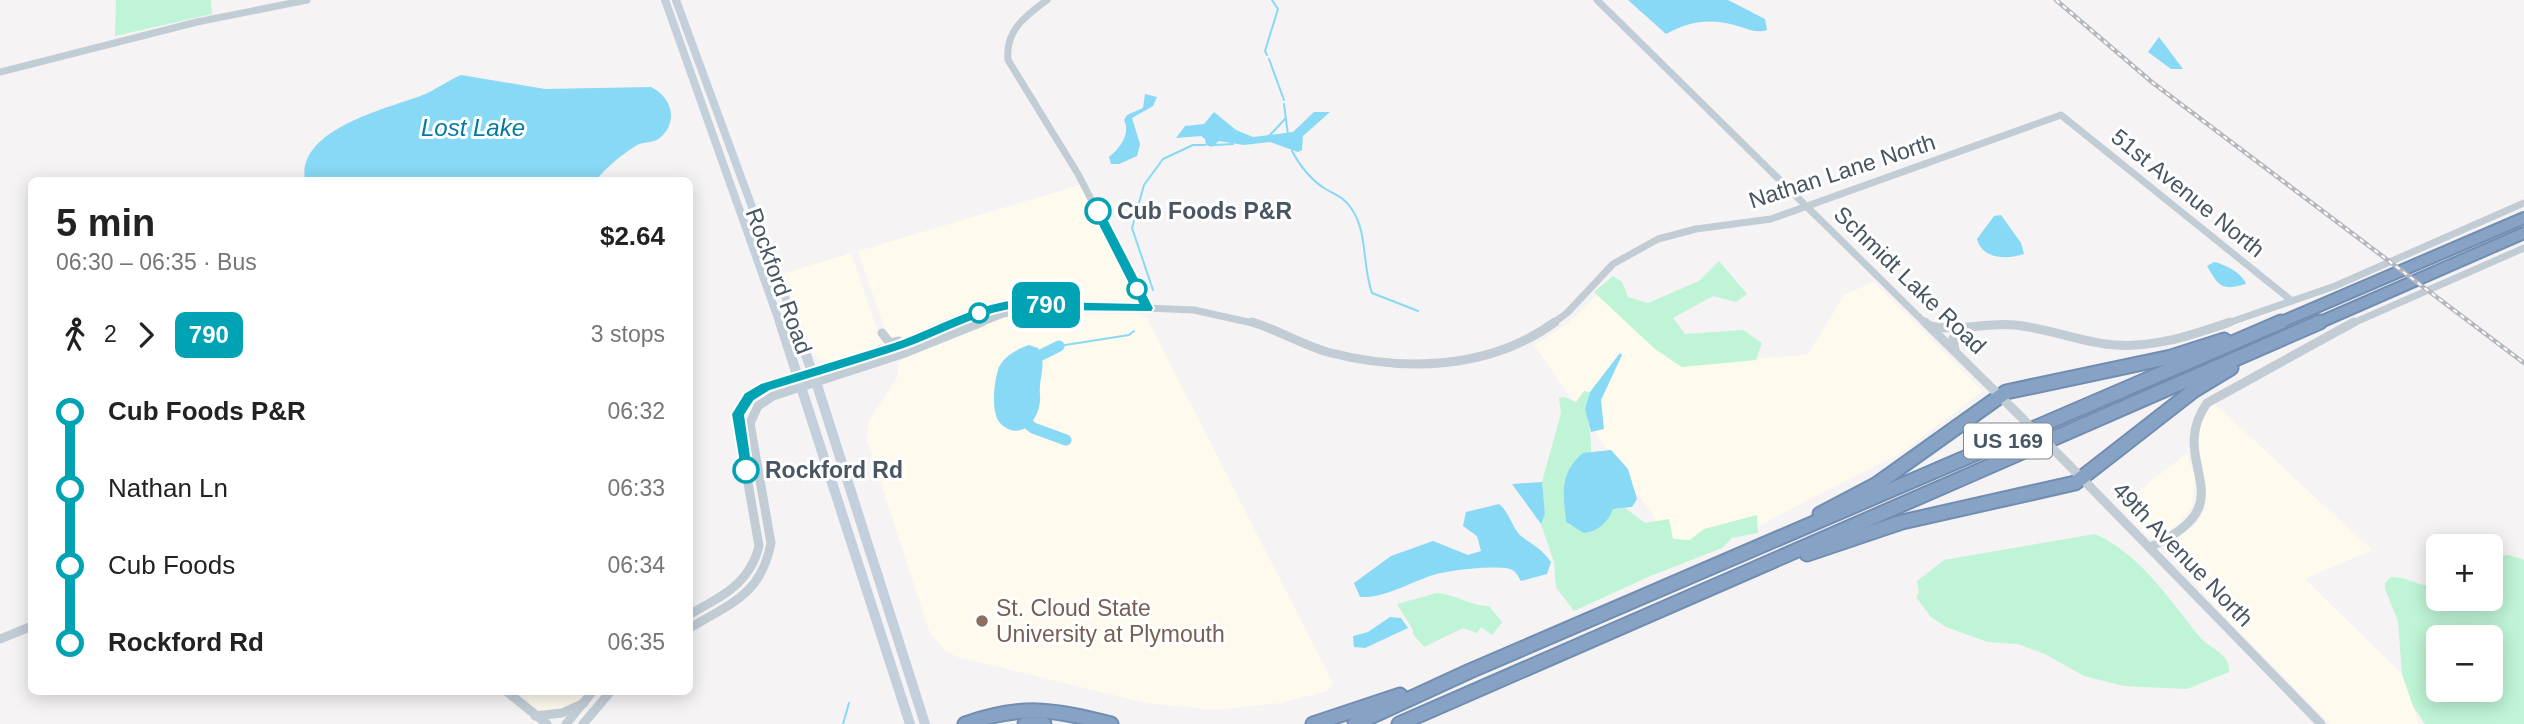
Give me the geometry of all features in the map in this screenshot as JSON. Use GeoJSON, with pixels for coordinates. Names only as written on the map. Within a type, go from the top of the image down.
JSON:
{"type":"FeatureCollection","features":[{"type":"Feature","properties":{"kind":"highway","name":"US 169"},"geometry":{"type":"LineString","coordinates":[[1355,724],[1470,671],[2524,218]]}},
{"type":"Feature","properties":{"kind":"highway","name":"US 169"},"geometry":{"type":"LineString","coordinates":[[1399,724],[2524,233]]}},
{"type":"Feature","properties":{"kind":"highway"},"geometry":{"type":"LineString","coordinates":[[1737,558],[1861,494],[2000,395],[2171,357],[2256,328],[2279,324]]}},
{"type":"Feature","properties":{"kind":"highway"},"geometry":{"type":"LineString","coordinates":[[1746,573],[1889,525],[2075,483],[2193,391],[2277,341]]}},
{"type":"Feature","properties":{"kind":"highway"},"geometry":{"type":"LineString","coordinates":[[1314,724],[1470,671]]}},
{"type":"Feature","properties":{"kind":"highway"},"geometry":{"type":"LineString","coordinates":[[1416,724],[1459,698]]}},
{"type":"Feature","properties":{"kind":"highway"},"geometry":{"type":"LineString","coordinates":[[965,724],[994,712],[1042,707],[1111,724]]}},
{"type":"Feature","properties":{"kind":"highway"},"geometry":{"type":"LineString","coordinates":[[1025,724],[1044,724]]}},
{"type":"Feature","properties":{"kind":"main road","name":"Rockford Road"},"geometry":{"type":"LineString","coordinates":[[665,0],[801,381],[910,724]]}},
{"type":"Feature","properties":{"kind":"main road","name":"Rockford Road"},"geometry":{"type":"LineString","coordinates":[[676,0],[815,378],[925,724]]}},
{"type":"Feature","properties":{"kind":"street"},"geometry":{"type":"LineString","coordinates":[[0,72],[184,26],[307,0]]}},
{"type":"Feature","properties":{"kind":"street"},"geometry":{"type":"LineString","coordinates":[[1047,0],[1021,20],[1010,34],[1006,45],[1008,60],[1078,174],[1147,308]]}},
{"type":"Feature","properties":{"kind":"street","name":"Schmidt Lake Road"},"geometry":{"type":"LineString","coordinates":[[1597,0],[2016,412]]}},
{"type":"Feature","properties":{"kind":"street","name":"Nathan Lane North"},"geometry":{"type":"LineString","coordinates":[[801,381],[922,347],[1003,314],[1048,306],[1194,310],[1236,318],[1325,351],[1374,362],[1424,365],[1493,354],[1534,336],[1567,313],[1613,264],[1658,239],[1696,229],[1771,219],[2061,115]]}},
{"type":"Feature","properties":{"kind":"street","name":"51st Avenue North"},"geometry":{"type":"LineString","coordinates":[[2061,115],[2292,301]]}},
{"type":"Feature","properties":{"kind":"street"},"geometry":{"type":"LineString","coordinates":[[1930,326],[1961,328],[1986,324],[2016,325],[2105,344],[2135,346],[2179,340],[2377,268],[2524,203]]}},
{"type":"Feature","properties":{"kind":"street"},"geometry":{"type":"LineString","coordinates":[[2150,547],[2181,532],[2191,523],[2196,513],[2202,481],[2192,437],[2196,418],[2207,402],[2362,318],[2524,248]]}},
{"type":"Feature","properties":{"kind":"street","name":"Nathan Lane North"},"geometry":{"type":"LineString","coordinates":[[815,378],[998,307],[1035,303],[1048,306]]}},
{"type":"Feature","properties":{"kind":"street"},"geometry":{"type":"LineString","coordinates":[[1955,350],[1953,338],[1961,328]]}},
{"type":"Feature","properties":{"kind":"street"},"geometry":{"type":"LineString","coordinates":[[876,353],[882,346],[883,333],[892,343],[930,334]]}},
{"type":"Feature","properties":{"kind":"street"},"geometry":{"type":"LineString","coordinates":[[693,612],[732,592],[751,572],[757,560],[759,546],[738,428],[738,414],[749,397],[766,387],[801,381]]}},
{"type":"Feature","properties":{"kind":"street"},"geometry":{"type":"LineString","coordinates":[[693,626],[749,593],[765,571],[771,543],[751,431],[752,412],[766,399],[801,381]]}},
{"type":"Feature","properties":{"kind":"street","name":"49th Avenue North"},"geometry":{"type":"LineString","coordinates":[[2016,412],[2321,724]]}},
{"type":"Feature","properties":{"kind":"street"},"geometry":{"type":"LineString","coordinates":[[0,639],[28,628]]}},
{"type":"Feature","properties":{"kind":"street"},"geometry":{"type":"LineString","coordinates":[[511,695],[547,724]]}},
{"type":"Feature","properties":{"kind":"street"},"geometry":{"type":"LineString","coordinates":[[566,724],[590,695]]}},
{"type":"Feature","properties":{"kind":"street"},"geometry":{"type":"LineString","coordinates":[[583,724],[608,695]]}},
{"type":"Feature","properties":{"kind":"street"},"geometry":{"type":"LineString","coordinates":[[535,716],[562,713],[584,703]]}},
{"type":"Feature","properties":{"kind":"shaded area"},"geometry":{"type":"Polygon","coordinates":[[[1080,185],[1137,297],[1135,300],[1129,303],[1021,301],[893,342],[888,339],[858,251],[1080,185]]]}},
{"type":"Feature","properties":{"kind":"shaded area"},"geometry":{"type":"Polygon","coordinates":[[[851,253],[882,343],[838,360],[822,361],[813,353],[781,274],[851,253]]]}},
{"type":"Feature","properties":{"kind":"shaded area"},"geometry":{"type":"Polygon","coordinates":[[[1874,282],[1983,391],[1901,453],[1686,563],[1534,345],[1568,323],[1600,292],[1688,363],[1807,355],[1845,294],[1874,282]]]}},
{"type":"Feature","properties":{"kind":"shaded area"},"geometry":{"type":"Polygon","coordinates":[[[1140,314],[1147,318],[1333,683],[1328,691],[1281,703],[1216,710],[1146,703],[957,657],[944,650],[929,631],[867,441],[868,422],[897,378],[899,361],[1001,318],[1024,315],[1140,314]]]}},
{"type":"Feature","properties":{"kind":"shaded area"},"geometry":{"type":"Polygon","coordinates":[[[2214,403],[2372,550],[2305,579],[2402,674],[2419,724],[2330,724],[2223,615],[2165,550],[2166,546],[2197,523],[2205,508],[2206,489],[2197,432],[2203,417],[2214,403]]]}},
{"type":"Feature","properties":{"kind":"shaded area"},"geometry":{"type":"Polygon","coordinates":[[[2187,453],[2195,477],[2192,507],[2180,522],[2166,533],[2148,537],[2120,505],[2187,453]]]}},
{"type":"Feature","properties":{"kind":"shaded area"},"geometry":{"type":"Polygon","coordinates":[[[521,695],[584,695],[576,704],[551,713],[536,709],[521,695]]]}},
{"type":"Feature","properties":{"kind":"green space"},"geometry":{"type":"Polygon","coordinates":[[[116,0],[211,0],[212,14],[115,36],[116,0]]]}},
{"type":"Feature","properties":{"kind":"green space"},"geometry":{"type":"Polygon","coordinates":[[[1719,261],[1747,294],[1736,302],[1713,296],[1673,318],[1685,334],[1743,330],[1762,343],[1756,360],[1682,367],[1655,349],[1594,292],[1613,276],[1622,282],[1628,297],[1648,303],[1699,281],[1719,261]]]}},
{"type":"Feature","properties":{"kind":"green space"},"geometry":{"type":"Polygon","coordinates":[[[1584,391],[1590,392],[1587,408],[1591,452],[1574,463],[1566,481],[1565,513],[1566,522],[1570,526],[1613,509],[1625,508],[1645,523],[1669,519],[1673,539],[1690,540],[1704,529],[1757,515],[1758,533],[1732,538],[1722,548],[1648,577],[1574,611],[1556,587],[1554,562],[1541,524],[1545,514],[1542,482],[1561,413],[1559,398],[1564,397],[1576,402],[1584,391]]]}},
{"type":"Feature","properties":{"kind":"green space"},"geometry":{"type":"Polygon","coordinates":[[[2095,534],[2140,565],[2199,636],[2227,660],[2229,672],[2187,689],[2124,686],[2084,676],[2045,654],[2018,644],[1988,642],[1946,627],[1931,617],[1916,597],[1919,593],[1917,581],[1944,560],[2095,534]]]}},
{"type":"Feature","properties":{"kind":"green space"},"geometry":{"type":"Polygon","coordinates":[[[2503,556],[2524,560],[2524,724],[2425,724],[2413,706],[2402,674],[2398,621],[2385,589],[2385,583],[2391,577],[2426,586],[2426,611],[2503,611],[2503,556]]]}},
{"type":"Feature","properties":{"kind":"green space"},"geometry":{"type":"Polygon","coordinates":[[[1437,593],[1489,606],[1502,622],[1492,635],[1481,627],[1477,633],[1463,628],[1424,647],[1413,634],[1397,604],[1437,593]]]}},
{"type":"Feature","properties":{"kind":"water"},"geometry":{"type":"Polygon","coordinates":[[[1628,0],[1728,0],[1765,19],[1767,30],[1751,30],[1721,22],[1702,22],[1666,34],[1628,0]]]}},
{"type":"Feature","properties":{"kind":"water"},"geometry":{"type":"Polygon","coordinates":[[[2159,37],[2183,69],[2171,69],[2148,52],[2159,37]]]}},
{"type":"Feature","properties":{"kind":"water","name":"Lost Lake"},"geometry":{"type":"Polygon","coordinates":[[[461,75],[545,89],[651,87],[663,96],[671,115],[667,129],[659,139],[637,145],[599,177],[305,177],[306,162],[315,147],[329,134],[368,114],[423,95],[461,75]]]}},
{"type":"Feature","properties":{"kind":"water"},"geometry":{"type":"Polygon","coordinates":[[[1145,94],[1157,97],[1153,106],[1132,118],[1140,144],[1137,156],[1119,164],[1111,164],[1109,157],[1125,135],[1124,120],[1127,115],[1143,108],[1145,94]]]}},
{"type":"Feature","properties":{"kind":"water"},"geometry":{"type":"Polygon","coordinates":[[[1214,112],[1236,130],[1253,137],[1293,132],[1314,112],[1330,112],[1303,136],[1302,150],[1298,152],[1270,142],[1244,145],[1219,141],[1212,147],[1206,145],[1201,136],[1176,138],[1185,126],[1204,124],[1214,112]]]}},
{"type":"Feature","properties":{"kind":"water"},"geometry":{"type":"Polygon","coordinates":[[[2001,215],[2021,243],[2024,254],[1996,256],[1984,251],[1980,246],[1977,239],[1994,216],[2001,215]]]}},
{"type":"Feature","properties":{"kind":"water"},"geometry":{"type":"Polygon","coordinates":[[[2214,262],[2233,270],[2246,284],[2222,286],[2207,266],[2214,262]]]}},
{"type":"Feature","properties":{"kind":"water"},"geometry":{"type":"Polygon","coordinates":[[[1029,345],[1038,348],[1041,354],[1040,403],[1030,425],[1017,431],[1001,424],[995,413],[996,380],[999,367],[1005,359],[1029,345]]]}},
{"type":"Feature","properties":{"kind":"water"},"geometry":{"type":"Polygon","coordinates":[[[1620,353],[1622,355],[1601,400],[1604,429],[1591,432],[1585,409],[1590,392],[1620,353]]]}},
{"type":"Feature","properties":{"kind":"water"},"geometry":{"type":"Polygon","coordinates":[[[1611,450],[1628,469],[1637,499],[1632,507],[1613,509],[1602,525],[1584,533],[1566,522],[1566,476],[1583,453],[1611,450]]]}},
{"type":"Feature","properties":{"kind":"water"},"geometry":{"type":"Polygon","coordinates":[[[1542,482],[1545,514],[1541,524],[1512,484],[1542,482]]]}},
{"type":"Feature","properties":{"kind":"water"},"geometry":{"type":"Polygon","coordinates":[[[1499,504],[1518,533],[1541,550],[1551,562],[1547,574],[1521,581],[1510,569],[1461,570],[1433,575],[1379,595],[1360,597],[1354,583],[1391,556],[1433,541],[1468,555],[1481,551],[1477,536],[1463,526],[1466,512],[1499,504]]]}},
{"type":"Feature","properties":{"kind":"water"},"geometry":{"type":"Polygon","coordinates":[[[1390,617],[1401,618],[1408,628],[1365,648],[1354,647],[1353,636],[1368,632],[1390,617]]]}},
{"type":"Feature","properties":{"kind":"waterway"},"geometry":{"type":"LineString","coordinates":[[1267,55],[1265,51],[1278,9],[1272,0]]}},
{"type":"Feature","properties":{"kind":"waterway"},"geometry":{"type":"LineString","coordinates":[[1269,59],[1284,100]]}},
{"type":"Feature","properties":{"kind":"waterway"},"geometry":{"type":"LineString","coordinates":[[1284,104],[1288,135]]}},
{"type":"Feature","properties":{"kind":"waterway"},"geometry":{"type":"LineString","coordinates":[[1269,136],[1285,119]]}},
{"type":"Feature","properties":{"kind":"waterway"},"geometry":{"type":"LineString","coordinates":[[1214,145],[1233,144]]}},
{"type":"Feature","properties":{"kind":"waterway"},"geometry":{"type":"LineString","coordinates":[[1153,290],[1132,228],[1144,185],[1163,159],[1193,145],[1205,145]]}},
{"type":"Feature","properties":{"kind":"waterway"},"geometry":{"type":"LineString","coordinates":[[1292,151],[1310,176],[1351,208],[1360,227],[1372,293],[1418,311]]}},
{"type":"Feature","properties":{"kind":"waterway"},"geometry":{"type":"LineString","coordinates":[[1059,346],[1129,335],[1134,331]]}},
{"type":"Feature","properties":{"kind":"waterway"},"geometry":{"type":"LineString","coordinates":[[1029,361],[1059,346]]}},
{"type":"Feature","properties":{"kind":"waterway"},"geometry":{"type":"LineString","coordinates":[[1019,416],[1033,428],[1066,440]]}},
{"type":"Feature","properties":{"kind":"waterway"},"geometry":{"type":"LineString","coordinates":[[843,724],[849,703]]}},
{"type":"Feature","properties":{"kind":"railway"},"geometry":{"type":"LineString","coordinates":[[2056,0],[2153,83],[2524,363]]}},
{"type":"Feature","properties":{"kind":"bus line","name":"790"},"geometry":{"type":"LineString","coordinates":[[746,470],[738,414],[749,397],[766,387],[901,345],[998,307],[1035,303],[1048,306],[1147,308],[1098,211]]}},
{"type":"Feature","properties":{"kind":"place","name":"Cub Foods P&R"},"geometry":{"type":"Point","coordinates":[1098,211]}},
{"type":"Feature","properties":{"kind":"place","name":"Rockford Rd"},"geometry":{"type":"Point","coordinates":[746,470]}},
{"type":"Feature","properties":{"kind":"place","name":"St. Cloud State University at Plymouth"},"geometry":{"type":"Point","coordinates":[982,621]}}]}
